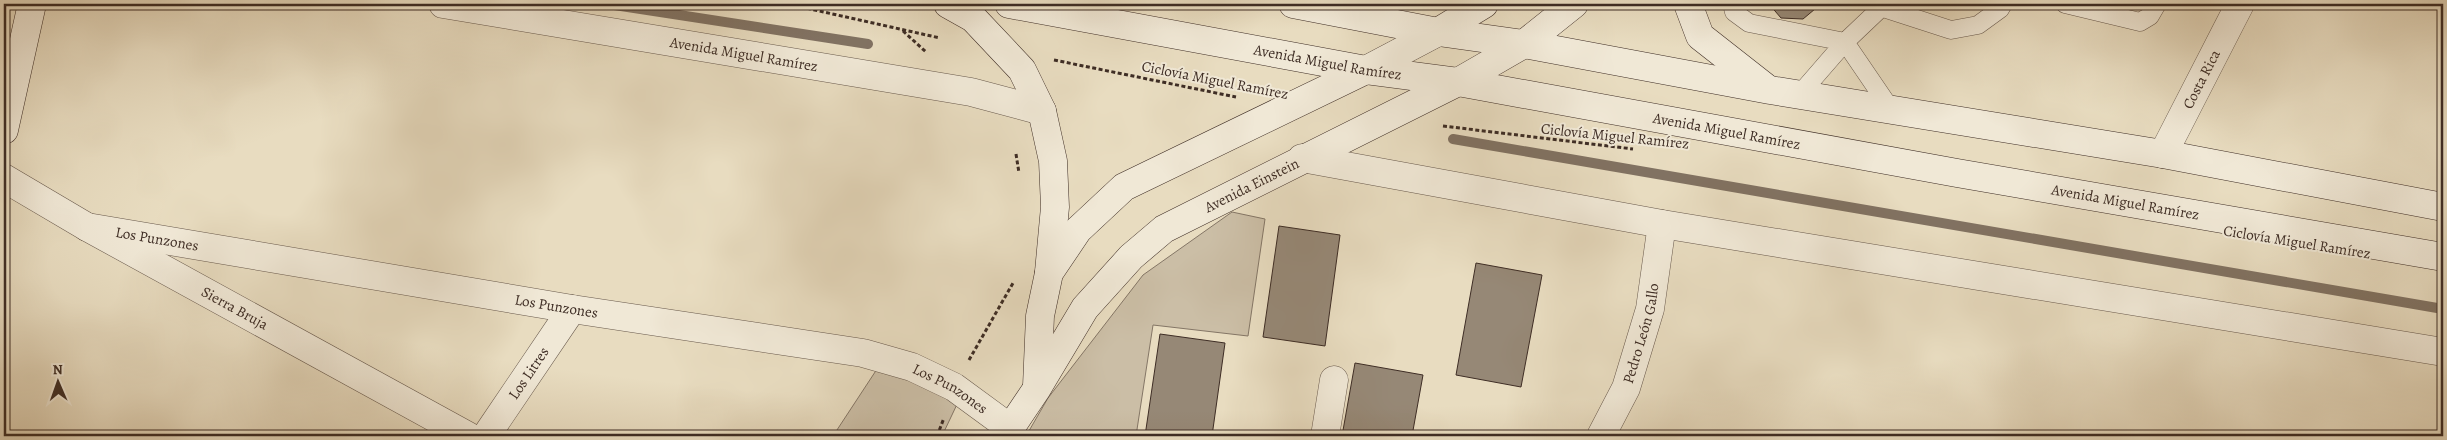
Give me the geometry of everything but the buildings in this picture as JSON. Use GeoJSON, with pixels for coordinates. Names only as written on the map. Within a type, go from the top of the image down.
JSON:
{"type":"FeatureCollection","features":[{"type":"Feature","properties":{"kind":"main road"},"geometry":{"type":"LineString","coordinates":[[4,130],[32,4]]}},
{"type":"Feature","properties":{"kind":"main road","name":"Avenida Miguel Ramírez"},"geometry":{"type":"LineString","coordinates":[[443,4],[971,92],[1042,111]]}},
{"type":"Feature","properties":{"kind":"main road"},"geometry":{"type":"LineString","coordinates":[[948,4],[973,18],[1022,70],[1042,111],[1053,161],[1055,208],[1049,272],[1040,316],[1036,390]]}},
{"type":"Feature","properties":{"kind":"main road","name":"Avenida Miguel Ramírez"},"geometry":{"type":"LineString","coordinates":[[1009,4],[1366,70],[1458,82],[1966,174],[2443,257]]}},
{"type":"Feature","properties":{"kind":"main road"},"geometry":{"type":"LineString","coordinates":[[1293,4],[1438,32],[1524,44],[1770,90],[1890,108],[2163,154],[2443,207]]}},
{"type":"Feature","properties":{"kind":"main road"},"geometry":{"type":"LineString","coordinates":[[1049,272],[1078,230],[1124,186],[1366,70],[1438,32],[1484,4]]}},
{"type":"Feature","properties":{"kind":"main road","name":"Avenida Einstein"},"geometry":{"type":"LineString","coordinates":[[1007,432],[1036,390],[1085,308],[1131,257],[1164,229],[1302,158],[1458,82],[1524,44],[1574,4]]}},
{"type":"Feature","properties":{"kind":"main road"},"geometry":{"type":"LineString","coordinates":[[1688,4],[1700,36],[1770,90]]}},
{"type":"Feature","properties":{"kind":"main road","name":"Costa Rica"},"geometry":{"type":"LineString","coordinates":[[2163,154],[2240,4]]}},
{"type":"Feature","properties":{"kind":"main road"},"geometry":{"type":"LineString","coordinates":[[1302,158],[1662,224],[2443,352]]}},
{"type":"Feature","properties":{"kind":"main road","name":"Sierra Bruja"},"geometry":{"type":"LineString","coordinates":[[4,178],[87,227],[468,436]]}},
{"type":"Feature","properties":{"kind":"main road","name":"Pedro León Gallo"},"geometry":{"type":"LineString","coordinates":[[1601,436],[1626,388],[1650,310],[1662,224]]}},
{"type":"Feature","properties":{"kind":"main road","name":"Los Punzones"},"geometry":{"type":"LineString","coordinates":[[87,227],[572,309],[863,353],[912,367],[954,387],[1007,432]]}},
{"type":"Feature","properties":{"kind":"main road","name":"Los Litres"},"geometry":{"type":"LineString","coordinates":[[486,436],[572,309]]}},
{"type":"Feature","properties":{"kind":"main road"},"geometry":{"type":"LineString","coordinates":[[1324,436],[1334,380]]}},
{"type":"Feature","properties":{"kind":"lane"},"geometry":{"type":"LineString","coordinates":[[1732,4],[1734,12],[1749,23],[1845,42],[1890,108]]}},
{"type":"Feature","properties":{"kind":"lane"},"geometry":{"type":"LineString","coordinates":[[1800,95],[1845,42],[1884,6],[1951,30],[1978,25],[2000,9],[2003,4]]}},
{"type":"Feature","properties":{"kind":"lane"},"geometry":{"type":"LineString","coordinates":[[2064,4],[2140,22],[2150,16],[2157,4]]}},
{"type":"Feature","properties":{"kind":"path"},"geometry":{"type":"LineString","coordinates":[[788,4],[949,40]]}},
{"type":"Feature","properties":{"kind":"path"},"geometry":{"type":"LineString","coordinates":[[903,31],[930,56]]}},
{"type":"Feature","properties":{"kind":"path","name":"Ciclovía Miguel Ramírez"},"geometry":{"type":"LineString","coordinates":[[1003,50],[1241,98]]}},
{"type":"Feature","properties":{"kind":"path","name":"Ciclovía Miguel Ramírez"},"geometry":{"type":"LineString","coordinates":[[1440,126],[1637,149]]}},
{"type":"Feature","properties":{"kind":"path"},"geometry":{"type":"LineString","coordinates":[[1016,151],[1020,180]]}},
{"type":"Feature","properties":{"kind":"path"},"geometry":{"type":"LineString","coordinates":[[937,436],[954,387],[1016,276]]}},
{"type":"Feature","properties":{"kind":"shaded area"},"geometry":{"type":"Polygon","coordinates":[[[1232,212],[1265,219],[1248,336],[1153,325],[1136,436],[1026,436],[1048,398],[1143,275],[1232,212]]]}},
{"type":"Feature","properties":{"kind":"shaded area"},"geometry":{"type":"Polygon","coordinates":[[[879,366],[960,398],[942,436],[833,436],[879,366]]]}},
{"type":"Feature","properties":{"kind":"waterway"},"geometry":{"type":"LineString","coordinates":[[608,4],[868,44]]}},
{"type":"Feature","properties":{"kind":"waterway"},"geometry":{"type":"LineString","coordinates":[[1453,139],[2443,309]]}}]}
